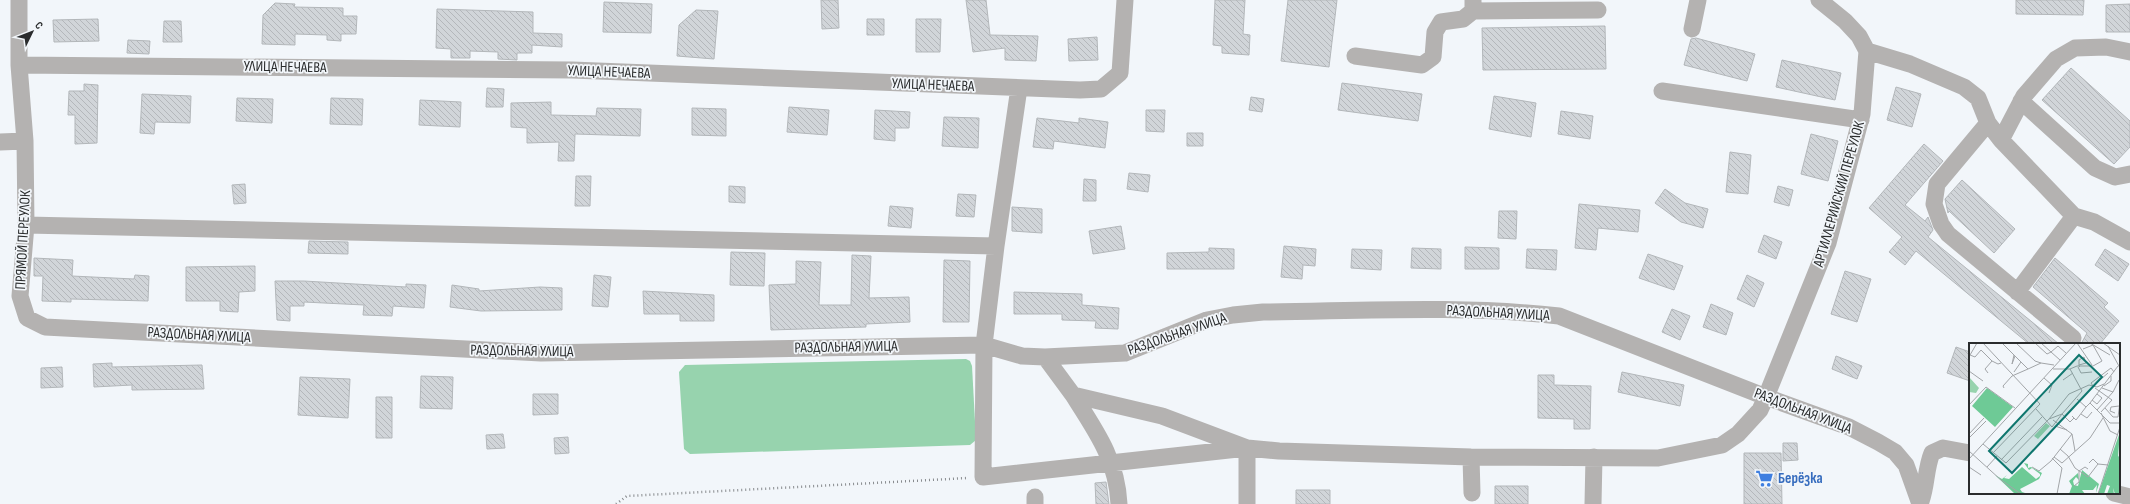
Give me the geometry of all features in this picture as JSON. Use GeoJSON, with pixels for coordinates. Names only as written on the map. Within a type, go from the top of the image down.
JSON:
{"type":"FeatureCollection","features":[{"type":"Feature","properties":{"kind":"street","name":"ПРЯМОЙ ПЕРЕУЛОК"},"geometry":{"type":"LineString","coordinates":[[19,0],[19,65],[25,141],[26,225],[20,296],[27,318],[45,328]]}},
{"type":"Feature","properties":{"kind":"street","name":"УЛИЦА НЕЧАЕВА"},"geometry":{"type":"LineString","coordinates":[[19,65],[572,70],[1080,90],[1101,88],[1120,73],[1125,0]]}},
{"type":"Feature","properties":{"kind":"street"},"geometry":{"type":"LineString","coordinates":[[1692,30],[1698,0]]}},
{"type":"Feature","properties":{"kind":"street"},"geometry":{"type":"LineString","coordinates":[[1819,0],[1845,21],[1859,36],[1867,51],[1910,64],[1964,87],[1978,98],[1988,123],[2001,140],[2074,216],[2094,222],[2130,242]]}},
{"type":"Feature","properties":{"kind":"street"},"geometry":{"type":"LineString","coordinates":[[1356,56],[1422,65],[1433,57],[1435,32],[1441,22],[1463,19],[1473,6],[1598,10]]}},
{"type":"Feature","properties":{"kind":"street"},"geometry":{"type":"LineString","coordinates":[[2001,140],[2021,101],[2056,59],[2075,48],[2106,47],[2130,52]]}},
{"type":"Feature","properties":{"kind":"street","name":"АРТИЛЛЕРИЙСКИЙ ПЕРЕУЛОК"},"geometry":{"type":"LineString","coordinates":[[1247,448],[1279,451],[1471,457],[1658,458],[1722,444],[1738,434],[1760,410],[1766,398],[1828,243],[1861,120],[1867,51]]}},
{"type":"Feature","properties":{"kind":"street"},"geometry":{"type":"LineString","coordinates":[[1019,88],[996,246],[984,345],[983,477],[1247,448]]}},
{"type":"Feature","properties":{"kind":"street"},"geometry":{"type":"LineString","coordinates":[[1662,91],[1861,120]]}},
{"type":"Feature","properties":{"kind":"street"},"geometry":{"type":"LineString","coordinates":[[2021,101],[2095,168],[2114,177],[2130,174]]}},
{"type":"Feature","properties":{"kind":"street"},"geometry":{"type":"LineString","coordinates":[[1988,123],[1937,184],[1934,204],[1941,224],[1948,234],[2073,338]]}},
{"type":"Feature","properties":{"kind":"street"},"geometry":{"type":"LineString","coordinates":[[0,142],[25,141]]}},
{"type":"Feature","properties":{"kind":"street"},"geometry":{"type":"LineString","coordinates":[[2017,292],[2074,216]]}},
{"type":"Feature","properties":{"kind":"street"},"geometry":{"type":"LineString","coordinates":[[26,225],[996,246]]}},
{"type":"Feature","properties":{"kind":"street","name":"РАЗДОЛЬНАЯ УЛИЦА"},"geometry":{"type":"LineString","coordinates":[[45,328],[541,353],[984,345],[1022,356],[1045,357],[1125,352],[1207,320],[1232,315],[1263,312],[1482,311],[1559,316],[1766,398],[1849,427],[1895,452],[1906,465],[1920,504]]}},
{"type":"Feature","properties":{"kind":"street"},"geometry":{"type":"LineString","coordinates":[[1045,357],[1096,430],[1113,463],[1119,504]]}},
{"type":"Feature","properties":{"kind":"street"},"geometry":{"type":"LineString","coordinates":[[1073,395],[1162,416],[1247,448]]}},
{"type":"Feature","properties":{"kind":"street"},"geometry":{"type":"LineString","coordinates":[[1247,448],[1247,504]]}},
{"type":"Feature","properties":{"kind":"street"},"geometry":{"type":"LineString","coordinates":[[1924,504],[1920,504],[1926,486],[1928,464],[1932,453],[1943,448],[1969,453]]}},
{"type":"Feature","properties":{"kind":"street"},"geometry":{"type":"LineString","coordinates":[[1471,457],[1472,493]]}},
{"type":"Feature","properties":{"kind":"street"},"geometry":{"type":"LineString","coordinates":[[1593,504],[1594,457]]}},
{"type":"Feature","properties":{"kind":"street"},"geometry":{"type":"LineString","coordinates":[[2117,494],[2130,498]]}},
{"type":"Feature","properties":{"kind":"path"},"geometry":{"type":"LineString","coordinates":[[616,504],[627,496],[983,477]]}},
{"type":"Feature","properties":{"kind":"green space"},"geometry":{"type":"Polygon","coordinates":[[[966,359],[970,361],[972,366],[976,440],[970,445],[690,454],[684,449],[679,372],[685,365],[966,359]]]}},
{"type":"Feature","properties":{"kind":"building"},"geometry":{"type":"Polygon","coordinates":[[[821,0],[838,0],[839,28],[822,29],[821,0]]]}},
{"type":"Feature","properties":{"kind":"building"},"geometry":{"type":"Polygon","coordinates":[[[966,0],[986,0],[990,35],[1038,36],[1036,61],[1005,60],[1005,48],[973,52],[966,0]]]}},
{"type":"Feature","properties":{"kind":"building"},"geometry":{"type":"Polygon","coordinates":[[[1215,0],[1245,0],[1243,34],[1250,35],[1249,55],[1222,53],[1222,46],[1213,45],[1215,0]]]}},
{"type":"Feature","properties":{"kind":"building"},"geometry":{"type":"Polygon","coordinates":[[[1288,0],[1337,0],[1329,67],[1281,61],[1288,0]]]}},
{"type":"Feature","properties":{"kind":"building"},"geometry":{"type":"Polygon","coordinates":[[[2016,0],[2084,0],[2083,15],[2016,14],[2016,0]]]}},
{"type":"Feature","properties":{"kind":"building"},"geometry":{"type":"Polygon","coordinates":[[[604,2],[652,4],[651,33],[603,32],[604,2]]]}},
{"type":"Feature","properties":{"kind":"building"},"geometry":{"type":"Polygon","coordinates":[[[275,3],[295,4],[294,7],[343,8],[343,16],[357,16],[356,34],[341,34],[341,41],[327,40],[327,35],[295,34],[295,45],[262,44],[263,15],[275,3]]]}},
{"type":"Feature","properties":{"kind":"building"},"geometry":{"type":"Polygon","coordinates":[[[2130,4],[2130,32],[2106,32],[2106,5],[2130,4]]]}},
{"type":"Feature","properties":{"kind":"building"},"geometry":{"type":"Polygon","coordinates":[[[437,9],[533,12],[533,33],[562,34],[562,47],[532,45],[532,53],[517,53],[517,60],[498,59],[498,52],[470,51],[470,58],[451,58],[451,49],[436,48],[437,9]]]}},
{"type":"Feature","properties":{"kind":"building"},"geometry":{"type":"Polygon","coordinates":[[[696,10],[718,11],[714,59],[677,56],[679,25],[696,10]]]}},
{"type":"Feature","properties":{"kind":"building"},"geometry":{"type":"Polygon","coordinates":[[[98,19],[99,41],[54,42],[53,20],[98,19]]]}},
{"type":"Feature","properties":{"kind":"building"},"geometry":{"type":"Polygon","coordinates":[[[867,19],[884,19],[884,35],[867,35],[867,19]]]}},
{"type":"Feature","properties":{"kind":"building"},"geometry":{"type":"Polygon","coordinates":[[[916,19],[941,19],[940,52],[916,52],[916,19]]]}},
{"type":"Feature","properties":{"kind":"building"},"geometry":{"type":"Polygon","coordinates":[[[164,21],[181,21],[182,42],[163,42],[164,21]]]}},
{"type":"Feature","properties":{"kind":"building"},"geometry":{"type":"Polygon","coordinates":[[[1605,26],[1606,69],[1483,70],[1482,28],[1605,26]]]}},
{"type":"Feature","properties":{"kind":"building"},"geometry":{"type":"Polygon","coordinates":[[[1097,37],[1098,60],[1069,61],[1068,39],[1097,37]]]}},
{"type":"Feature","properties":{"kind":"building"},"geometry":{"type":"Polygon","coordinates":[[[1696,38],[1755,54],[1747,81],[1684,65],[1691,39],[1696,38]]]}},
{"type":"Feature","properties":{"kind":"building"},"geometry":{"type":"Polygon","coordinates":[[[128,40],[150,41],[149,54],[127,53],[128,40]]]}},
{"type":"Feature","properties":{"kind":"building"},"geometry":{"type":"Polygon","coordinates":[[[1782,60],[1841,73],[1835,100],[1776,87],[1782,60]]]}},
{"type":"Feature","properties":{"kind":"building"},"geometry":{"type":"Polygon","coordinates":[[[2071,68],[2130,121],[2130,147],[2114,164],[2042,100],[2071,68]]]}},
{"type":"Feature","properties":{"kind":"building"},"geometry":{"type":"Polygon","coordinates":[[[1342,83],[1422,94],[1418,121],[1338,110],[1342,83]]]}},
{"type":"Feature","properties":{"kind":"building"},"geometry":{"type":"Polygon","coordinates":[[[84,84],[98,85],[97,143],[75,144],[75,115],[68,115],[69,91],[84,91],[84,84]]]}},
{"type":"Feature","properties":{"kind":"building"},"geometry":{"type":"Polygon","coordinates":[[[1896,87],[1921,94],[1912,127],[1887,120],[1896,87]]]}},
{"type":"Feature","properties":{"kind":"building"},"geometry":{"type":"Polygon","coordinates":[[[487,88],[504,89],[503,107],[486,107],[487,88]]]}},
{"type":"Feature","properties":{"kind":"building"},"geometry":{"type":"Polygon","coordinates":[[[142,94],[191,96],[190,123],[155,122],[154,134],[140,133],[142,94]]]}},
{"type":"Feature","properties":{"kind":"building"},"geometry":{"type":"Polygon","coordinates":[[[1494,96],[1536,103],[1531,137],[1489,129],[1494,96]]]}},
{"type":"Feature","properties":{"kind":"building"},"geometry":{"type":"Polygon","coordinates":[[[1251,97],[1264,99],[1262,112],[1249,110],[1251,97]]]}},
{"type":"Feature","properties":{"kind":"building"},"geometry":{"type":"Polygon","coordinates":[[[237,98],[273,99],[272,123],[236,121],[237,98]]]}},
{"type":"Feature","properties":{"kind":"building"},"geometry":{"type":"Polygon","coordinates":[[[331,98],[363,99],[362,125],[330,124],[331,98]]]}},
{"type":"Feature","properties":{"kind":"building"},"geometry":{"type":"Polygon","coordinates":[[[420,100],[461,102],[460,127],[419,125],[420,100]]]}},
{"type":"Feature","properties":{"kind":"building"},"geometry":{"type":"Polygon","coordinates":[[[551,102],[551,115],[596,116],[597,108],[641,109],[640,136],[575,134],[574,161],[558,161],[559,142],[527,143],[527,128],[511,127],[511,103],[551,102]]]}},
{"type":"Feature","properties":{"kind":"building"},"geometry":{"type":"Polygon","coordinates":[[[789,107],[829,110],[827,135],[787,132],[789,107]]]}},
{"type":"Feature","properties":{"kind":"building"},"geometry":{"type":"Polygon","coordinates":[[[692,108],[726,109],[726,136],[692,135],[692,108]]]}},
{"type":"Feature","properties":{"kind":"building"},"geometry":{"type":"Polygon","coordinates":[[[875,110],[910,112],[909,128],[895,128],[895,141],[874,139],[875,110]]]}},
{"type":"Feature","properties":{"kind":"building"},"geometry":{"type":"Polygon","coordinates":[[[1146,110],[1165,110],[1164,132],[1146,131],[1146,110]]]}},
{"type":"Feature","properties":{"kind":"building"},"geometry":{"type":"Polygon","coordinates":[[[1561,111],[1593,116],[1590,139],[1558,134],[1561,111]]]}},
{"type":"Feature","properties":{"kind":"building"},"geometry":{"type":"Polygon","coordinates":[[[944,117],[979,118],[978,148],[942,146],[944,117]]]}},
{"type":"Feature","properties":{"kind":"building"},"geometry":{"type":"Polygon","coordinates":[[[1037,118],[1079,123],[1079,118],[1108,122],[1105,148],[1054,141],[1053,149],[1033,147],[1037,118]]]}},
{"type":"Feature","properties":{"kind":"building"},"geometry":{"type":"Polygon","coordinates":[[[1187,133],[1203,133],[1203,146],[1187,146],[1187,133]]]}},
{"type":"Feature","properties":{"kind":"building"},"geometry":{"type":"Polygon","coordinates":[[[1811,134],[1838,141],[1828,181],[1801,174],[1811,134]]]}},
{"type":"Feature","properties":{"kind":"building"},"geometry":{"type":"Polygon","coordinates":[[[1924,144],[1943,161],[1905,205],[1925,221],[1928,217],[1933,230],[1928,237],[2058,343],[2028,343],[1916,251],[1905,265],[1889,252],[1902,237],[1869,208],[1924,144]]]}},
{"type":"Feature","properties":{"kind":"building"},"geometry":{"type":"Polygon","coordinates":[[[1730,152],[1751,155],[1748,194],[1726,192],[1730,152]]]}},
{"type":"Feature","properties":{"kind":"building"},"geometry":{"type":"Polygon","coordinates":[[[1129,173],[1150,175],[1148,192],[1127,189],[1129,173]]]}},
{"type":"Feature","properties":{"kind":"building"},"geometry":{"type":"Polygon","coordinates":[[[576,176],[591,176],[590,206],[575,206],[576,176]]]}},
{"type":"Feature","properties":{"kind":"building"},"geometry":{"type":"Polygon","coordinates":[[[1084,179],[1096,180],[1096,201],[1083,201],[1084,179]]]}},
{"type":"Feature","properties":{"kind":"building"},"geometry":{"type":"Polygon","coordinates":[[[1962,180],[2015,229],[1994,253],[1949,211],[1948,213],[1945,199],[1962,180]]]}},
{"type":"Feature","properties":{"kind":"building"},"geometry":{"type":"Polygon","coordinates":[[[245,184],[246,203],[234,204],[232,185],[245,184]]]}},
{"type":"Feature","properties":{"kind":"building"},"geometry":{"type":"Polygon","coordinates":[[[729,186],[745,187],[745,203],[729,202],[729,186]]]}},
{"type":"Feature","properties":{"kind":"building"},"geometry":{"type":"Polygon","coordinates":[[[1778,186],[1793,190],[1789,206],[1774,202],[1778,186]]]}},
{"type":"Feature","properties":{"kind":"building"},"geometry":{"type":"Polygon","coordinates":[[[1665,189],[1685,203],[1708,209],[1703,228],[1681,222],[1655,203],[1665,189]]]}},
{"type":"Feature","properties":{"kind":"building"},"geometry":{"type":"Polygon","coordinates":[[[958,194],[976,195],[974,217],[956,216],[958,194]]]}},
{"type":"Feature","properties":{"kind":"building"},"geometry":{"type":"Polygon","coordinates":[[[1579,204],[1640,210],[1638,232],[1598,228],[1596,250],[1575,248],[1579,204]]]}},
{"type":"Feature","properties":{"kind":"building"},"geometry":{"type":"Polygon","coordinates":[[[890,206],[913,208],[911,228],[888,226],[890,206]]]}},
{"type":"Feature","properties":{"kind":"building"},"geometry":{"type":"Polygon","coordinates":[[[1012,207],[1042,209],[1042,233],[1012,231],[1012,207]]]}},
{"type":"Feature","properties":{"kind":"building"},"geometry":{"type":"Polygon","coordinates":[[[1499,211],[1517,211],[1516,239],[1498,238],[1499,211]]]}},
{"type":"Feature","properties":{"kind":"building"},"geometry":{"type":"Polygon","coordinates":[[[1121,226],[1125,249],[1093,254],[1089,231],[1121,226]]]}},
{"type":"Feature","properties":{"kind":"building"},"geometry":{"type":"Polygon","coordinates":[[[1764,235],[1782,242],[1776,259],[1758,252],[1764,235]]]}},
{"type":"Feature","properties":{"kind":"building"},"geometry":{"type":"Polygon","coordinates":[[[309,241],[348,242],[348,254],[308,253],[309,241]]]}},
{"type":"Feature","properties":{"kind":"building"},"geometry":{"type":"Polygon","coordinates":[[[1284,246],[1316,249],[1315,266],[1303,265],[1302,279],[1281,277],[1284,246]]]}},
{"type":"Feature","properties":{"kind":"building"},"geometry":{"type":"Polygon","coordinates":[[[1465,247],[1499,248],[1499,269],[1465,269],[1465,247]]]}},
{"type":"Feature","properties":{"kind":"building"},"geometry":{"type":"Polygon","coordinates":[[[1209,248],[1234,249],[1234,269],[1167,269],[1167,253],[1209,252],[1209,248]]]}},
{"type":"Feature","properties":{"kind":"building"},"geometry":{"type":"Polygon","coordinates":[[[1412,248],[1441,249],[1441,269],[1411,268],[1412,248]]]}},
{"type":"Feature","properties":{"kind":"building"},"geometry":{"type":"Polygon","coordinates":[[[1352,249],[1382,250],[1381,270],[1351,268],[1352,249]]]}},
{"type":"Feature","properties":{"kind":"building"},"geometry":{"type":"Polygon","coordinates":[[[1527,249],[1557,250],[1556,270],[1526,268],[1527,249]]]}},
{"type":"Feature","properties":{"kind":"building"},"geometry":{"type":"Polygon","coordinates":[[[2105,249],[2129,264],[2118,281],[2095,265],[2105,249]]]}},
{"type":"Feature","properties":{"kind":"building"},"geometry":{"type":"Polygon","coordinates":[[[731,252],[765,253],[764,286],[730,285],[731,252]]]}},
{"type":"Feature","properties":{"kind":"building"},"geometry":{"type":"Polygon","coordinates":[[[1648,254],[1683,266],[1674,290],[1639,278],[1648,254]]]}},
{"type":"Feature","properties":{"kind":"building"},"geometry":{"type":"Polygon","coordinates":[[[852,255],[871,256],[869,298],[909,297],[910,322],[866,324],[866,327],[771,330],[769,285],[796,284],[796,261],[821,262],[819,305],[851,305],[852,255]]]}},
{"type":"Feature","properties":{"kind":"building"},"geometry":{"type":"Polygon","coordinates":[[[34,258],[73,260],[72,276],[134,279],[135,275],[149,276],[148,301],[71,299],[71,302],[42,301],[43,276],[34,276],[34,258]]]}},
{"type":"Feature","properties":{"kind":"building"},"geometry":{"type":"Polygon","coordinates":[[[2055,258],[2108,303],[2104,307],[2119,321],[2101,343],[2082,343],[2087,333],[2033,287],[2055,258]]]}},
{"type":"Feature","properties":{"kind":"building"},"geometry":{"type":"Polygon","coordinates":[[[944,260],[970,261],[969,322],[943,322],[944,260]]]}},
{"type":"Feature","properties":{"kind":"building"},"geometry":{"type":"Polygon","coordinates":[[[255,266],[255,291],[239,292],[238,312],[220,311],[220,301],[186,301],[186,267],[255,266]]]}},
{"type":"Feature","properties":{"kind":"building"},"geometry":{"type":"Polygon","coordinates":[[[1845,271],[1871,279],[1857,322],[1831,314],[1845,271]]]}},
{"type":"Feature","properties":{"kind":"building"},"geometry":{"type":"Polygon","coordinates":[[[594,275],[611,277],[608,307],[592,306],[594,275]]]}},
{"type":"Feature","properties":{"kind":"building"},"geometry":{"type":"Polygon","coordinates":[[[1747,275],[1764,283],[1754,307],[1737,299],[1747,275]]]}},
{"type":"Feature","properties":{"kind":"building"},"geometry":{"type":"Polygon","coordinates":[[[275,281],[304,281],[406,287],[406,284],[426,285],[424,308],[393,306],[392,316],[363,315],[364,305],[304,302],[304,306],[290,306],[290,321],[277,320],[275,281]]]}},
{"type":"Feature","properties":{"kind":"building"},"geometry":{"type":"Polygon","coordinates":[[[452,285],[479,289],[479,291],[540,287],[562,288],[562,310],[481,311],[450,307],[452,285]]]}},
{"type":"Feature","properties":{"kind":"building"},"geometry":{"type":"Polygon","coordinates":[[[643,291],[714,295],[714,321],[680,321],[680,314],[644,314],[643,291]]]}},
{"type":"Feature","properties":{"kind":"building"},"geometry":{"type":"Polygon","coordinates":[[[1014,292],[1082,294],[1082,305],[1119,308],[1118,329],[1095,328],[1096,321],[1062,320],[1062,314],[1014,314],[1014,292]]]}},
{"type":"Feature","properties":{"kind":"building"},"geometry":{"type":"Polygon","coordinates":[[[1711,304],[1733,313],[1726,335],[1703,327],[1711,304]]]}},
{"type":"Feature","properties":{"kind":"building"},"geometry":{"type":"Polygon","coordinates":[[[1672,309],[1690,316],[1680,340],[1662,332],[1672,309]]]}},
{"type":"Feature","properties":{"kind":"building"},"geometry":{"type":"Polygon","coordinates":[[[1956,347],[1969,352],[1969,381],[1947,373],[1956,347]]]}},
{"type":"Feature","properties":{"kind":"building"},"geometry":{"type":"Polygon","coordinates":[[[1836,356],[1862,366],[1857,379],[1832,369],[1836,356]]]}},
{"type":"Feature","properties":{"kind":"building"},"geometry":{"type":"Polygon","coordinates":[[[112,363],[112,367],[202,365],[204,389],[132,390],[132,385],[94,387],[93,364],[112,363]]]}},
{"type":"Feature","properties":{"kind":"building"},"geometry":{"type":"Polygon","coordinates":[[[62,367],[63,387],[41,388],[41,368],[62,367]]]}},
{"type":"Feature","properties":{"kind":"building"},"geometry":{"type":"Polygon","coordinates":[[[1622,372],[1684,385],[1680,406],[1618,392],[1622,372]]]}},
{"type":"Feature","properties":{"kind":"building"},"geometry":{"type":"Polygon","coordinates":[[[1538,375],[1554,375],[1554,385],[1591,386],[1590,429],[1574,429],[1574,419],[1538,418],[1538,375]]]}},
{"type":"Feature","properties":{"kind":"building"},"geometry":{"type":"Polygon","coordinates":[[[421,376],[453,377],[452,409],[420,408],[421,376]]]}},
{"type":"Feature","properties":{"kind":"building"},"geometry":{"type":"Polygon","coordinates":[[[300,377],[350,379],[348,418],[298,415],[300,377]]]}},
{"type":"Feature","properties":{"kind":"building"},"geometry":{"type":"Polygon","coordinates":[[[533,394],[558,394],[558,414],[533,415],[533,394]]]}},
{"type":"Feature","properties":{"kind":"building"},"geometry":{"type":"Polygon","coordinates":[[[376,397],[392,397],[392,438],[376,438],[376,397]]]}},
{"type":"Feature","properties":{"kind":"building"},"geometry":{"type":"Polygon","coordinates":[[[503,434],[505,448],[487,449],[486,435],[503,434]]]}},
{"type":"Feature","properties":{"kind":"building"},"geometry":{"type":"Polygon","coordinates":[[[568,437],[569,453],[555,454],[554,438],[568,437]]]}},
{"type":"Feature","properties":{"kind":"building"},"geometry":{"type":"Polygon","coordinates":[[[1783,443],[1797,443],[1798,460],[1783,461],[1783,443]]]}},
{"type":"Feature","properties":{"kind":"building"},"geometry":{"type":"Polygon","coordinates":[[[1744,453],[1781,453],[1782,504],[1744,504],[1744,453]]]}},
{"type":"Feature","properties":{"kind":"building"},"geometry":{"type":"Polygon","coordinates":[[[1106,482],[1109,504],[1096,504],[1095,483],[1106,482]]]}},
{"type":"Feature","properties":{"kind":"building"},"geometry":{"type":"Polygon","coordinates":[[[1495,486],[1528,486],[1528,504],[1495,504],[1495,486]]]}},
{"type":"Feature","properties":{"kind":"building"},"geometry":{"type":"Polygon","coordinates":[[[1296,490],[1330,490],[1330,504],[1296,504],[1296,490]]]}},
{"type":"Feature","properties":{"kind":"place","name":"Берёзка"},"geometry":{"type":"Point","coordinates":[1765,478]}}]}
